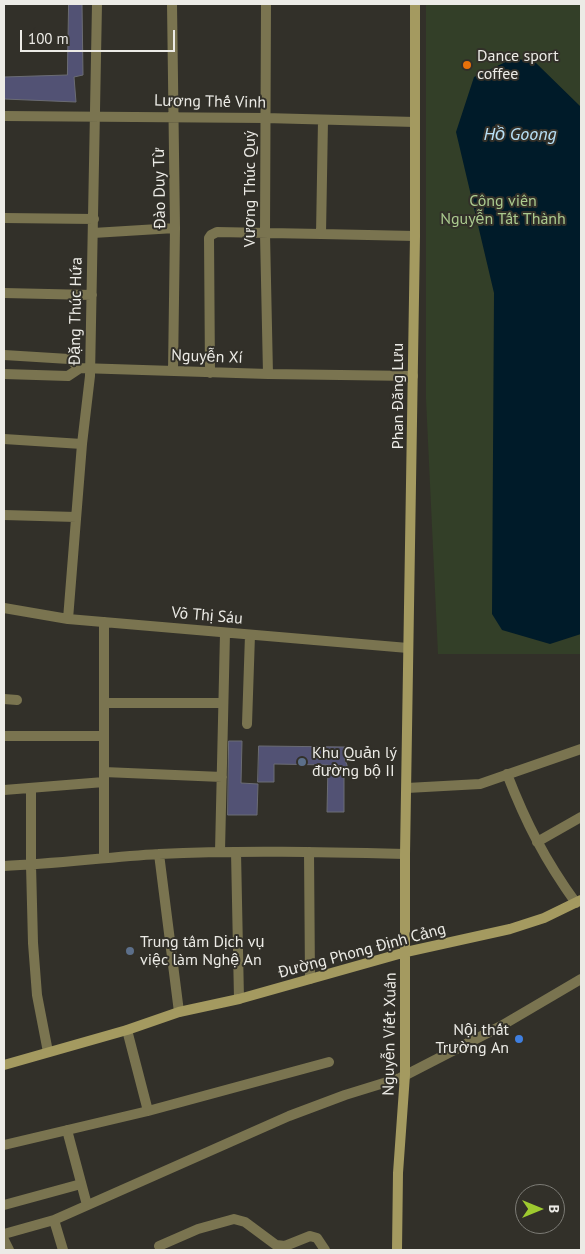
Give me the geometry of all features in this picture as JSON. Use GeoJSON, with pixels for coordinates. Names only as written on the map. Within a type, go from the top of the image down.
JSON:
{"type":"FeatureCollection","features":[{"type":"Feature","properties":{"kind":"street","name":"Đặng Thúc Hứa"},"geometry":{"type":"LineString","coordinates":[[68,618],[82,444],[85,368],[92,295],[97,4]]}},
{"type":"Feature","properties":{"kind":"street","name":"Đào Duy Từ"},"geometry":{"type":"LineString","coordinates":[[172,4],[176,228],[173,371]]}},
{"type":"Feature","properties":{"kind":"street","name":"Vương Thúc Quý"},"geometry":{"type":"LineString","coordinates":[[266,4],[265,234],[268,374]]}},
{"type":"Feature","properties":{"kind":"street","name":"Phan Đăng Lưu"},"geometry":{"type":"LineString","coordinates":[[407,788],[415,236],[415,4]]}},
{"type":"Feature","properties":{"kind":"street","name":"Lương Thế Vinh"},"geometry":{"type":"LineString","coordinates":[[4,116],[265,118],[415,122]]}},
{"type":"Feature","properties":{"kind":"street"},"geometry":{"type":"LineString","coordinates":[[321,234],[323,120]]}},
{"type":"Feature","properties":{"kind":"street"},"geometry":{"type":"LineString","coordinates":[[4,218],[94,219]]}},
{"type":"Feature","properties":{"kind":"street"},"geometry":{"type":"LineString","coordinates":[[93,234],[176,228]]}},
{"type":"Feature","properties":{"kind":"street"},"geometry":{"type":"LineString","coordinates":[[210,373],[209,238],[211,235],[217,232],[415,236]]}},
{"type":"Feature","properties":{"kind":"street"},"geometry":{"type":"LineString","coordinates":[[4,293],[92,295]]}},
{"type":"Feature","properties":{"kind":"street","name":"Nguyễn Xí"},"geometry":{"type":"LineString","coordinates":[[4,355],[69,359],[85,368],[210,373],[413,376]]}},
{"type":"Feature","properties":{"kind":"street"},"geometry":{"type":"LineString","coordinates":[[4,374],[68,376],[85,368]]}},
{"type":"Feature","properties":{"kind":"street"},"geometry":{"type":"LineString","coordinates":[[4,439],[82,444]]}},
{"type":"Feature","properties":{"kind":"street"},"geometry":{"type":"LineString","coordinates":[[4,515],[76,517]]}},
{"type":"Feature","properties":{"kind":"street","name":"Võ Thị Sáu"},"geometry":{"type":"LineString","coordinates":[[4,608],[104,622],[408,648]]}},
{"type":"Feature","properties":{"kind":"street"},"geometry":{"type":"LineString","coordinates":[[104,622],[104,858]]}},
{"type":"Feature","properties":{"kind":"street"},"geometry":{"type":"LineString","coordinates":[[220,851],[225,633]]}},
{"type":"Feature","properties":{"kind":"street"},"geometry":{"type":"LineString","coordinates":[[247,724],[250,635]]}},
{"type":"Feature","properties":{"kind":"street"},"geometry":{"type":"LineString","coordinates":[[4,699],[17,700]]}},
{"type":"Feature","properties":{"kind":"street"},"geometry":{"type":"LineString","coordinates":[[104,703],[223,703]]}},
{"type":"Feature","properties":{"kind":"street"},"geometry":{"type":"LineString","coordinates":[[4,736],[104,736]]}},
{"type":"Feature","properties":{"kind":"street"},"geometry":{"type":"LineString","coordinates":[[407,788],[480,784],[581,749]]}},
{"type":"Feature","properties":{"kind":"street"},"geometry":{"type":"LineString","coordinates":[[507,774],[523,815],[537,842],[555,873],[579,902]]}},
{"type":"Feature","properties":{"kind":"street"},"geometry":{"type":"LineString","coordinates":[[4,790],[104,777],[222,778]]}},
{"type":"Feature","properties":{"kind":"street"},"geometry":{"type":"LineString","coordinates":[[31,788],[31,865],[37,995],[48,1052]]}},
{"type":"Feature","properties":{"kind":"street","name":"Nguyễn Viết Xuân"},"geometry":{"type":"LineString","coordinates":[[397,1250],[398,1174],[405,1075],[405,854],[407,788]]}},
{"type":"Feature","properties":{"kind":"street"},"geometry":{"type":"LineString","coordinates":[[537,842],[581,817]]}},
{"type":"Feature","properties":{"kind":"street"},"geometry":{"type":"LineString","coordinates":[[4,866],[220,851],[405,854]]}},
{"type":"Feature","properties":{"kind":"street"},"geometry":{"type":"LineString","coordinates":[[236,852],[239,999]]}},
{"type":"Feature","properties":{"kind":"street"},"geometry":{"type":"LineString","coordinates":[[308,852],[310,979]]}},
{"type":"Feature","properties":{"kind":"street"},"geometry":{"type":"LineString","coordinates":[[158,854],[178,1012]]}},
{"type":"Feature","properties":{"kind":"street","name":"Đường Phong Định Cảng"},"geometry":{"type":"LineString","coordinates":[[4,1065],[127,1030],[178,1012],[239,999],[406,952],[510,929],[544,918],[579,902]]}},
{"type":"Feature","properties":{"kind":"street"},"geometry":{"type":"LineString","coordinates":[[4,1234],[54,1220],[289,1116],[405,1075],[501,1026],[581,979]]}},
{"type":"Feature","properties":{"kind":"street"},"geometry":{"type":"LineString","coordinates":[[127,1030],[148,1112]]}},
{"type":"Feature","properties":{"kind":"street"},"geometry":{"type":"LineString","coordinates":[[4,1145],[148,1112],[329,1062]]}},
{"type":"Feature","properties":{"kind":"street"},"geometry":{"type":"LineString","coordinates":[[67,1130],[87,1206]]}},
{"type":"Feature","properties":{"kind":"street"},"geometry":{"type":"LineString","coordinates":[[4,1205],[81,1184]]}},
{"type":"Feature","properties":{"kind":"street"},"geometry":{"type":"LineString","coordinates":[[159,1246],[198,1229],[234,1219],[245,1222],[276,1245],[285,1246],[310,1236],[317,1238],[325,1250]]}},
{"type":"Feature","properties":{"kind":"street"},"geometry":{"type":"LineString","coordinates":[[54,1220],[63,1250]]}},
{"type":"Feature","properties":{"kind":"street"},"geometry":{"type":"LineString","coordinates":[[4,1240],[8,1250]]}},
{"type":"Feature","properties":{"kind":"green space","name":"Công viên Nguyễn Tất Thành"},"geometry":{"type":"Polygon","coordinates":[[[426,4],[581,4],[581,654],[438,654],[426,399],[426,4]]]}},
{"type":"Feature","properties":{"kind":"water","name":"Hồ Goong"},"geometry":{"type":"Polygon","coordinates":[[[514,58],[536,63],[581,107],[581,634],[550,644],[502,630],[492,614],[494,293],[456,132],[474,77],[514,58]]]}},
{"type":"Feature","properties":{"kind":"building"},"geometry":{"type":"Polygon","coordinates":[[[69,4],[82,4],[83,75],[74,77],[76,102],[4,99],[4,77],[67,75],[69,4]]]}},
{"type":"Feature","properties":{"kind":"building"},"geometry":{"type":"Polygon","coordinates":[[[229,741],[242,741],[241,783],[258,784],[257,815],[228,815],[229,741]]]}},
{"type":"Feature","properties":{"kind":"building"},"geometry":{"type":"Polygon","coordinates":[[[259,746],[345,747],[347,772],[344,776],[344,812],[327,812],[328,765],[274,764],[274,782],[258,782],[259,746]]]}},
{"type":"Feature","properties":{"kind":"place","name":"Dance sport coffee"},"geometry":{"type":"Point","coordinates":[467,65]}},
{"type":"Feature","properties":{"kind":"place","name":"Khu Quản lý đường bộ II"},"geometry":{"type":"Point","coordinates":[302,762]}},
{"type":"Feature","properties":{"kind":"place","name":"Trung tâm Dịch vụ việc làm Nghệ An"},"geometry":{"type":"Point","coordinates":[130,951]}},
{"type":"Feature","properties":{"kind":"place","name":"Nội thất Trường An"},"geometry":{"type":"Point","coordinates":[519,1039]}}]}
